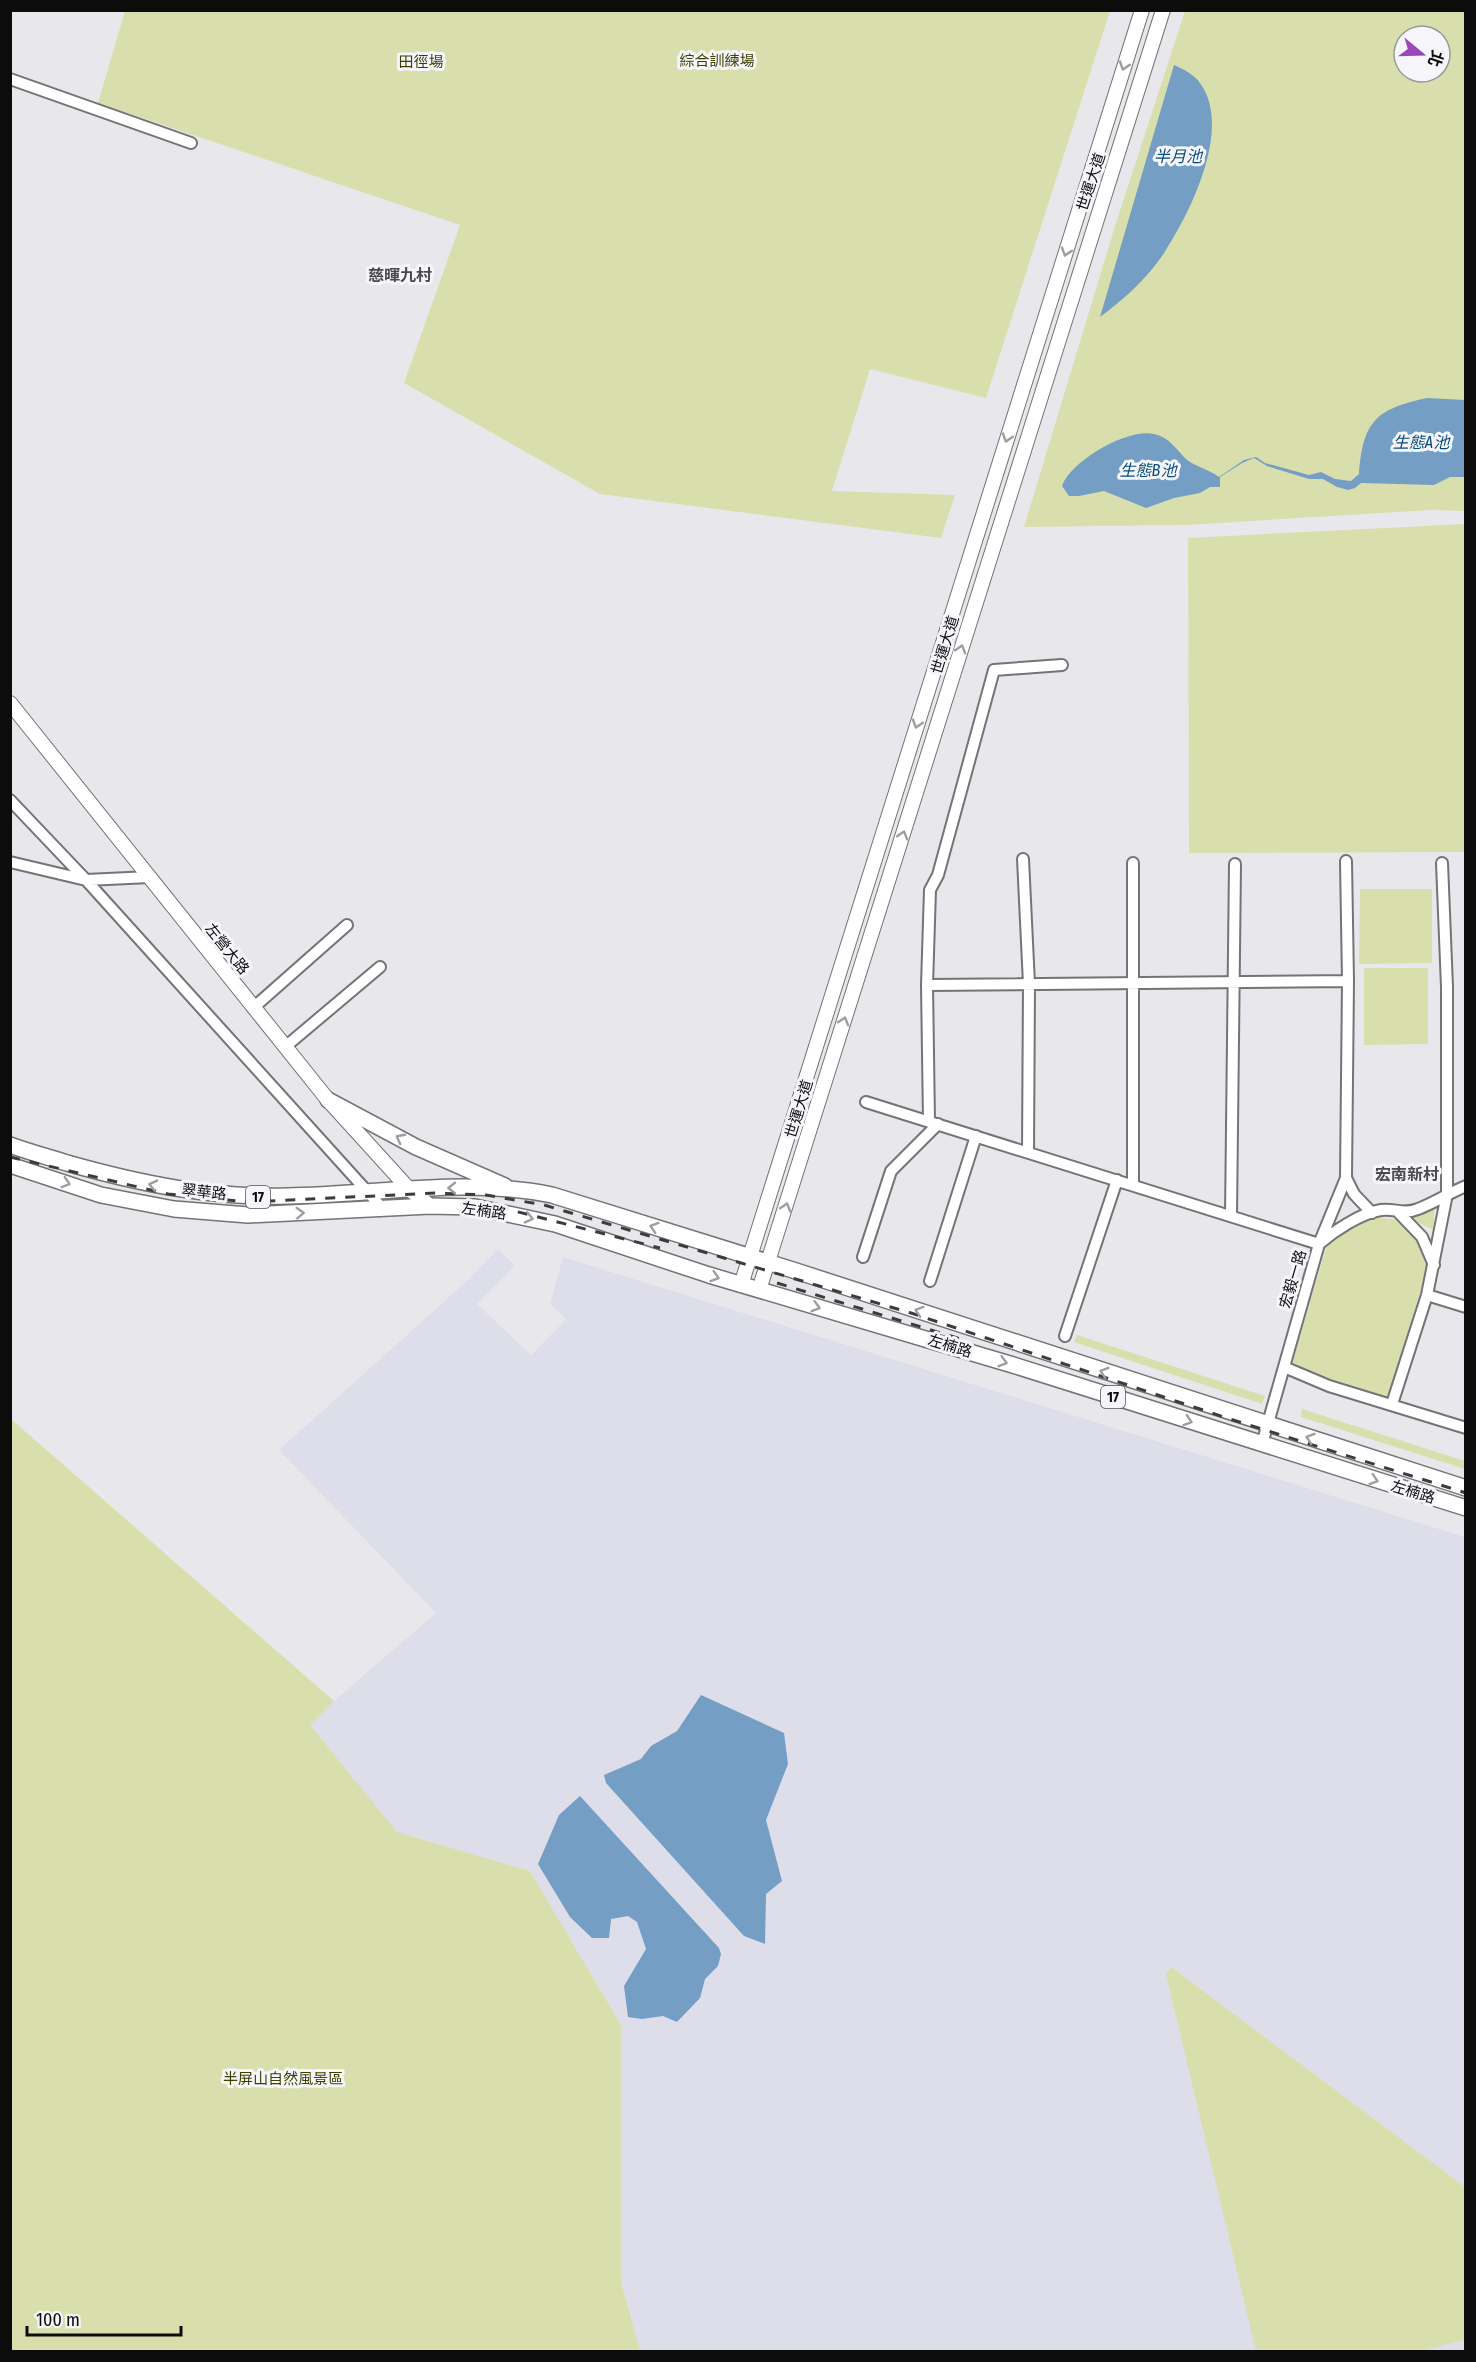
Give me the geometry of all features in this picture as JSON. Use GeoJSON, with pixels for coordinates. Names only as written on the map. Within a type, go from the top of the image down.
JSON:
{"type":"FeatureCollection","features":[{"type":"Feature","properties":{"kind":"main road"},"geometry":{"type":"LineString","coordinates":[[328,1100],[416,1147],[511,1188]]}},
{"type":"Feature","properties":{"kind":"main road","name":"翠華路"},"geometry":{"type":"LineString","coordinates":[[10,1145],[106,1174],[173,1189],[246,1197],[408,1188],[511,1188]]}},
{"type":"Feature","properties":{"kind":"main road","name":"翠華路"},"geometry":{"type":"LineString","coordinates":[[10,1165],[101,1194],[174,1209],[249,1215],[430,1206]]}},
{"type":"Feature","properties":{"kind":"main road","name":"左楠路"},"geometry":{"type":"LineString","coordinates":[[511,1188],[552,1195],[1466,1488]]}},
{"type":"Feature","properties":{"kind":"main road","name":"左楠路"},"geometry":{"type":"LineString","coordinates":[[430,1206],[475,1207],[555,1224],[741,1285],[1013,1365],[1466,1508]]}},
{"type":"Feature","properties":{"kind":"street","name":"世運大道"},"geometry":{"type":"LineString","coordinates":[[741,1285],[1142,10]]}},
{"type":"Feature","properties":{"kind":"street","name":"世運大道"},"geometry":{"type":"LineString","coordinates":[[759,1290],[1163,10]]}},
{"type":"Feature","properties":{"kind":"street"},"geometry":{"type":"LineString","coordinates":[[10,79],[191,142]]}},
{"type":"Feature","properties":{"kind":"street"},"geometry":{"type":"LineString","coordinates":[[863,1257],[891,1171],[933,1123],[927,985],[930,890],[938,875],[994,670],[1062,665]]}},
{"type":"Feature","properties":{"kind":"street","name":"左營大路"},"geometry":{"type":"LineString","coordinates":[[10,703],[328,1100],[408,1188],[430,1206]]}},
{"type":"Feature","properties":{"kind":"street"},"geometry":{"type":"LineString","coordinates":[[10,800],[86,880],[383,1209]]}},
{"type":"Feature","properties":{"kind":"street"},"geometry":{"type":"LineString","coordinates":[[1023,859],[1029,984],[1028,1152]]}},
{"type":"Feature","properties":{"kind":"street"},"geometry":{"type":"LineString","coordinates":[[866,1102],[1319,1244],[1346,1178],[1348,981],[1346,861]]}},
{"type":"Feature","properties":{"kind":"street"},"geometry":{"type":"LineString","coordinates":[[10,862],[86,880],[150,877]]}},
{"type":"Feature","properties":{"kind":"street"},"geometry":{"type":"LineString","coordinates":[[1132,1185],[1133,863]]}},
{"type":"Feature","properties":{"kind":"street"},"geometry":{"type":"LineString","coordinates":[[1392,1404],[1427,1295],[1447,1194],[1447,987],[1442,863]]}},
{"type":"Feature","properties":{"kind":"street"},"geometry":{"type":"LineString","coordinates":[[1231,1216],[1235,864]]}},
{"type":"Feature","properties":{"kind":"street"},"geometry":{"type":"LineString","coordinates":[[253,1008],[347,926]]}},
{"type":"Feature","properties":{"kind":"street"},"geometry":{"type":"LineString","coordinates":[[285,1047],[380,968]]}},
{"type":"Feature","properties":{"kind":"street"},"geometry":{"type":"LineString","coordinates":[[927,985],[1348,981]]}},
{"type":"Feature","properties":{"kind":"street"},"geometry":{"type":"LineString","coordinates":[[930,1281],[976,1136]]}},
{"type":"Feature","properties":{"kind":"street"},"geometry":{"type":"LineString","coordinates":[[1346,1178],[1354,1194],[1372,1213]]}},
{"type":"Feature","properties":{"kind":"street"},"geometry":{"type":"LineString","coordinates":[[1065,1336],[1117,1180]]}},
{"type":"Feature","properties":{"kind":"street","name":"宏毅一路"},"geometry":{"type":"LineString","coordinates":[[1262,1444],[1319,1244],[1334,1231],[1372,1213],[1383,1210],[1399,1213],[1417,1210],[1466,1186]]}},
{"type":"Feature","properties":{"kind":"street"},"geometry":{"type":"LineString","coordinates":[[1399,1213],[1422,1237],[1434,1265]]}},
{"type":"Feature","properties":{"kind":"street"},"geometry":{"type":"LineString","coordinates":[[1427,1295],[1466,1307]]}},
{"type":"Feature","properties":{"kind":"street"},"geometry":{"type":"LineString","coordinates":[[1284,1367],[1329,1386],[1466,1428]]}},
{"type":"Feature","properties":{"kind":"shaded area"},"geometry":{"type":"Polygon","coordinates":[[[498,1249],[515,1266],[477,1304],[531,1355],[566,1319],[550,1304],[563,1257],[1465,1537],[1465,2351],[640,2351],[621,2281],[621,2025],[530,1871],[397,1832],[309,1725],[436,1613],[279,1450],[468,1280],[498,1249]]]}},
{"type":"Feature","properties":{"kind":"green space"},"geometry":{"type":"Polygon","coordinates":[[[125,10],[1110,11],[986,398],[870,369],[832,491],[955,495],[941,538],[600,494],[404,383],[460,225],[98,103],[125,10]]]}},
{"type":"Feature","properties":{"kind":"green space"},"geometry":{"type":"Polygon","coordinates":[[[1185,11],[1465,11],[1465,511],[1431,510],[1186,525],[1024,527],[1115,226],[1185,11]]]}},
{"type":"Feature","properties":{"kind":"green space"},"geometry":{"type":"Polygon","coordinates":[[[1465,524],[1465,852],[1189,853],[1188,538],[1465,524]]]}},
{"type":"Feature","properties":{"kind":"green space"},"geometry":{"type":"Polygon","coordinates":[[[1360,889],[1432,889],[1432,963],[1359,964],[1360,889]]]}},
{"type":"Feature","properties":{"kind":"green space"},"geometry":{"type":"Polygon","coordinates":[[[1364,968],[1428,968],[1428,1044],[1364,1045],[1364,968]]]}},
{"type":"Feature","properties":{"kind":"green space"},"geometry":{"type":"Polygon","coordinates":[[[1434,1209],[1434,1230],[1410,1219],[1434,1209]]]}},
{"type":"Feature","properties":{"kind":"green space"},"geometry":{"type":"Polygon","coordinates":[[[1377,1217],[1397,1220],[1416,1240],[1428,1266],[1388,1397],[1335,1383],[1292,1364],[1326,1248],[1340,1234],[1377,1217]]]}},
{"type":"Feature","properties":{"kind":"green space"},"geometry":{"type":"Polygon","coordinates":[[[1077,1335],[1265,1396],[1262,1404],[1074,1342],[1077,1335]]]}},
{"type":"Feature","properties":{"kind":"green space"},"geometry":{"type":"Polygon","coordinates":[[[1302,1409],[1465,1461],[1465,1469],[1301,1417],[1302,1409]]]}},
{"type":"Feature","properties":{"kind":"green space","name":"半屏山自然風景區"},"geometry":{"type":"Polygon","coordinates":[[[11,1419],[334,1701],[310,1725],[397,1832],[530,1871],[621,2025],[621,2281],[640,2351],[11,2351],[11,1419]]]}},
{"type":"Feature","properties":{"kind":"green space"},"geometry":{"type":"Polygon","coordinates":[[[1171,1967],[1465,2187],[1465,2340],[1416,2352],[1256,2351],[1166,1975],[1171,1967]]]}},
{"type":"Feature","properties":{"kind":"water","name":"半月池"},"geometry":{"type":"Polygon","coordinates":[[[1174,65],[1198,80],[1209,102],[1212,123],[1210,146],[1204,170],[1185,216],[1158,262],[1135,288],[1100,317],[1174,65]]]}},
{"type":"Feature","properties":{"kind":"water"},"geometry":{"type":"Polygon","coordinates":[[[1427,398],[1465,400],[1465,477],[1450,477],[1434,485],[1361,483],[1348,490],[1323,479],[1309,479],[1267,466],[1254,458],[1220,477],[1220,487],[1210,487],[1200,493],[1174,498],[1146,508],[1104,491],[1069,496],[1062,486],[1076,466],[1101,448],[1115,441],[1143,433],[1164,438],[1190,462],[1219,477],[1244,460],[1256,457],[1265,463],[1309,475],[1321,472],[1335,479],[1351,481],[1359,474],[1364,441],[1375,420],[1395,407],[1427,398]]]}},
{"type":"Feature","properties":{"kind":"water"},"geometry":{"type":"Polygon","coordinates":[[[701,1695],[784,1733],[788,1764],[766,1820],[782,1881],[766,1894],[765,1944],[744,1936],[606,1783],[604,1775],[641,1759],[651,1746],[677,1731],[701,1695]]]}},
{"type":"Feature","properties":{"kind":"water"},"geometry":{"type":"Polygon","coordinates":[[[580,1796],[719,1948],[721,1954],[718,1966],[705,1979],[700,1998],[677,2022],[663,2016],[642,2019],[628,2017],[624,1986],[646,1949],[637,1922],[628,1916],[611,1919],[609,1938],[592,1938],[570,1917],[538,1864],[559,1815],[580,1796]]]}},
{"type":"Feature","properties":{"kind":"railway"},"geometry":{"type":"LineString","coordinates":[[10,1157],[168,1194],[249,1202],[435,1193],[486,1195],[544,1205],[911,1313],[1230,1419],[1466,1493]]}},
{"type":"Feature","properties":{"kind":"railway"},"geometry":{"type":"LineString","coordinates":[[479,1202],[660,1248]]}},
{"type":"Feature","properties":{"kind":"railway"},"geometry":{"type":"LineString","coordinates":[[777,1283],[967,1341]]}},
{"type":"Feature","properties":{"kind":"district","name":"慈暉九村"},"geometry":{"type":"Point","coordinates":[400,275]}},
{"type":"Feature","properties":{"kind":"district","name":"宏南新村"},"geometry":{"type":"Point","coordinates":[1407,1174]}},
{"type":"Feature","properties":{"kind":"park label","name":"綜合訓練場"},"geometry":{"type":"Point","coordinates":[717,61]}},
{"type":"Feature","properties":{"kind":"park label","name":"田徑場"},"geometry":{"type":"Point","coordinates":[421,62]}},
{"type":"Feature","properties":{"kind":"water label","name":"生態A池"},"geometry":{"type":"Point","coordinates":[1421,442]}},
{"type":"Feature","properties":{"kind":"water label","name":"生態B池"},"geometry":{"type":"Point","coordinates":[1148,470]}}]}
